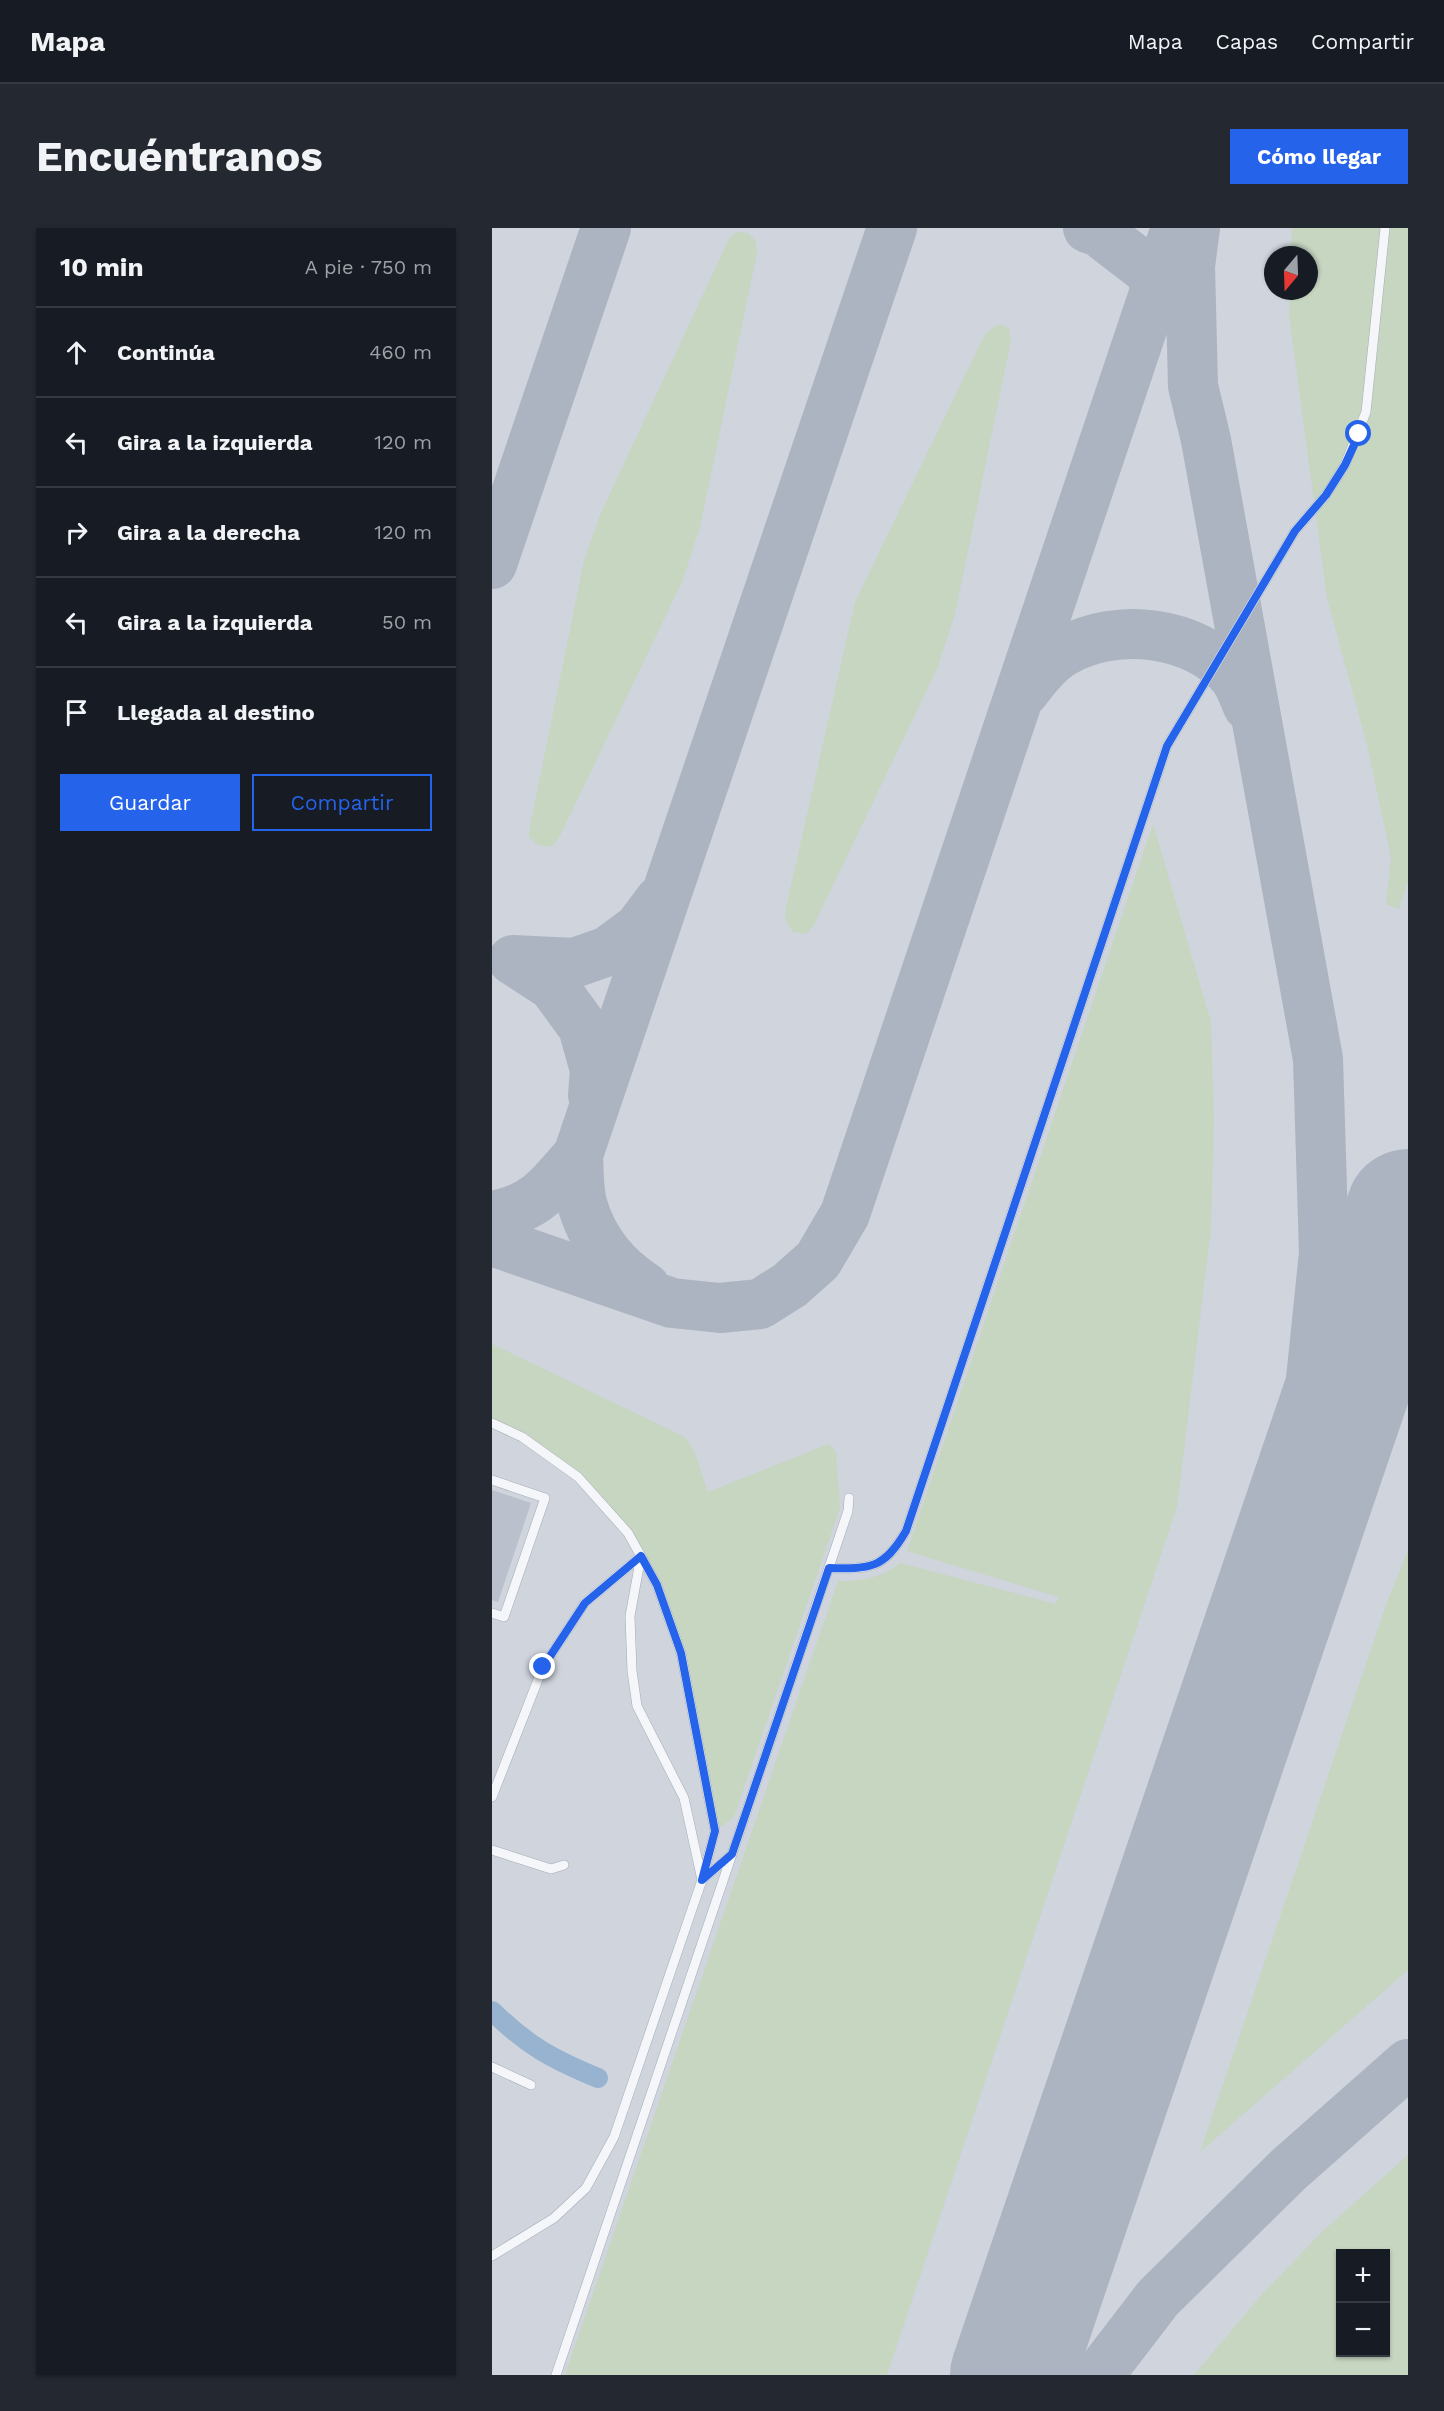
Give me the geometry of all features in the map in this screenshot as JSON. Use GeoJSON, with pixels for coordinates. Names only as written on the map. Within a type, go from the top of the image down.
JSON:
{"type":"FeatureCollection","features":[{"type":"Feature","properties":{"kind":"lane"},"geometry":{"type":"LineString","coordinates":[[829,1568],[864,1568],[883,1561],[896,1548],[906,1531],[1167,746],[1295,531],[1326,495],[1345,465],[1359,434],[1366,412],[1385,228]]}},
{"type":"Feature","properties":{"kind":"lane"},"geometry":{"type":"LineString","coordinates":[[492,1423],[522,1437],[578,1478],[628,1533],[657,1585],[681,1653],[715,1831],[702,1880],[614,2137],[586,2188],[554,2218],[492,2256]]}},
{"type":"Feature","properties":{"kind":"lane"},"geometry":{"type":"LineString","coordinates":[[492,1480],[544,1498],[504,1617],[492,1613]]}},
{"type":"Feature","properties":{"kind":"lane"},"geometry":{"type":"LineString","coordinates":[[556,2375],[829,1568],[848,1511],[849,1498]]}},
{"type":"Feature","properties":{"kind":"lane"},"geometry":{"type":"LineString","coordinates":[[492,1797],[543,1667],[585,1603],[641,1556]]}},
{"type":"Feature","properties":{"kind":"lane"},"geometry":{"type":"LineString","coordinates":[[641,1556],[630,1616],[632,1671],[637,1706],[684,1798],[702,1880]]}},
{"type":"Feature","properties":{"kind":"lane"},"geometry":{"type":"LineString","coordinates":[[492,1850],[551,1869],[564,1865]]}},
{"type":"Feature","properties":{"kind":"lane"},"geometry":{"type":"LineString","coordinates":[[702,1880],[732,1854]]}},
{"type":"Feature","properties":{"kind":"lane"},"geometry":{"type":"LineString","coordinates":[[492,2067],[531,2085]]}},
{"type":"Feature","properties":{"kind":"shaded area"},"geometry":{"type":"Polygon","coordinates":[[[492,228],[1408,228],[1408,2375],[492,2375],[492,228]]]}},
{"type":"Feature","properties":{"kind":"green space"},"geometry":{"type":"Polygon","coordinates":[[[1292,228],[1408,228],[1408,882],[1399,909],[1386,904],[1391,857],[1367,745],[1327,598],[1289,315],[1290,300],[1318,300],[1318,246],[1291,246],[1292,228]]]}},
{"type":"Feature","properties":{"kind":"green space"},"geometry":{"type":"Polygon","coordinates":[[[736,232],[748,233],[756,241],[757,253],[700,527],[682,582],[559,838],[551,847],[538,845],[529,837],[530,826],[584,561],[600,515],[729,239],[736,232]]]}},
{"type":"Feature","properties":{"kind":"green space"},"geometry":{"type":"Polygon","coordinates":[[[999,324],[1009,328],[1011,340],[955,614],[937,669],[814,925],[806,934],[793,932],[786,922],[785,912],[855,602],[985,334],[999,324]]]}},
{"type":"Feature","properties":{"kind":"green space"},"geometry":{"type":"Polygon","coordinates":[[[1153,824],[1211,1022],[1214,1121],[1211,1228],[1177,1507],[887,2375],[565,2375],[838,1581],[870,1578],[885,1573],[900,1563],[1056,1604],[1058,1597],[907,1551],[1153,824]]]}},
{"type":"Feature","properties":{"kind":"green space"},"geometry":{"type":"Polygon","coordinates":[[[492,1344],[685,1437],[694,1450],[708,1492],[829,1444],[836,1452],[840,1508],[734,1817],[715,1831],[681,1653],[657,1585],[628,1533],[578,1477],[526,1433],[492,1420],[492,1344]]]}},
{"type":"Feature","properties":{"kind":"green space"},"geometry":{"type":"Polygon","coordinates":[[[1408,1550],[1408,1970],[1200,2152],[1386,1605],[1408,1550]]]}},
{"type":"Feature","properties":{"kind":"green space"},"geometry":{"type":"Polygon","coordinates":[[[1408,2155],[1408,2375],[1194,2375],[1263,2293],[1323,2231],[1408,2155]]]}},
{"type":"Feature","properties":{"kind":"building"},"geometry":{"type":"Polygon","coordinates":[[[492,1490],[531,1503],[498,1602],[492,1600],[492,1490]]]}},
{"type":"Feature","properties":{"kind":"waterway"},"geometry":{"type":"LineString","coordinates":[[492,2011],[517,2034],[541,2051],[598,2078]]}},
{"type":"Feature","properties":{"kind":"taxiway"},"geometry":{"type":"LineString","coordinates":[[492,564],[606,228]]}},
{"type":"Feature","properties":{"kind":"taxiway"},"geometry":{"type":"LineString","coordinates":[[492,1216],[532,1202],[578,1155],[892,228]]}},
{"type":"Feature","properties":{"kind":"taxiway"},"geometry":{"type":"LineString","coordinates":[[1088,228],[1099,232],[1147,269],[1172,308]]}},
{"type":"Feature","properties":{"kind":"taxiway"},"geometry":{"type":"LineString","coordinates":[[492,1241],[672,1303],[720,1308],[760,1304],[790,1285],[818,1260],[845,1214],[1176,228]]}},
{"type":"Feature","properties":{"kind":"taxiway"},"geometry":{"type":"LineString","coordinates":[[1195,228],[1190,266],[1193,386],[1206,440],[1318,1059],[1324,1253],[1304,1447],[1237,1718]]}},
{"type":"Feature","properties":{"kind":"taxiway"},"geometry":{"type":"LineString","coordinates":[[1023,693],[1047,664],[1065,651],[1107,636],[1131,634],[1177,640],[1218,661],[1234,677],[1248,706]]}},
{"type":"Feature","properties":{"kind":"taxiway"},"geometry":{"type":"LineString","coordinates":[[513,960],[574,963],[608,951],[639,928],[660,900]]}},
{"type":"Feature","properties":{"kind":"taxiway"},"geometry":{"type":"LineString","coordinates":[[513,960],[553,986],[583,1027],[595,1070],[593,1095]]}},
{"type":"Feature","properties":{"kind":"taxiway"},"geometry":{"type":"LineString","coordinates":[[578,1155],[581,1201],[593,1231],[615,1262],[645,1287]]}},
{"type":"Feature","properties":{"kind":"taxiway"},"geometry":{"type":"LineString","coordinates":[[1300,1563],[1342,1463],[1408,1349]]}},
{"type":"Feature","properties":{"kind":"taxiway"},"geometry":{"type":"LineString","coordinates":[[1099,2375],[1158,2298],[1288,2170],[1408,2064]]}},
{"type":"Feature","properties":{"kind":"runway"},"geometry":{"type":"LineString","coordinates":[[1012,2375],[1408,1211]]}},
{"type":"Feature","properties":{"kind":"route"},"geometry":{"type":"LineString","coordinates":[[543,1667],[585,1603],[641,1556],[657,1585],[681,1653],[715,1831],[702,1880],[732,1854],[829,1568],[864,1568],[883,1561],[896,1548],[906,1531],[1167,746],[1295,531],[1326,495],[1345,465],[1359,434]]}}]}
